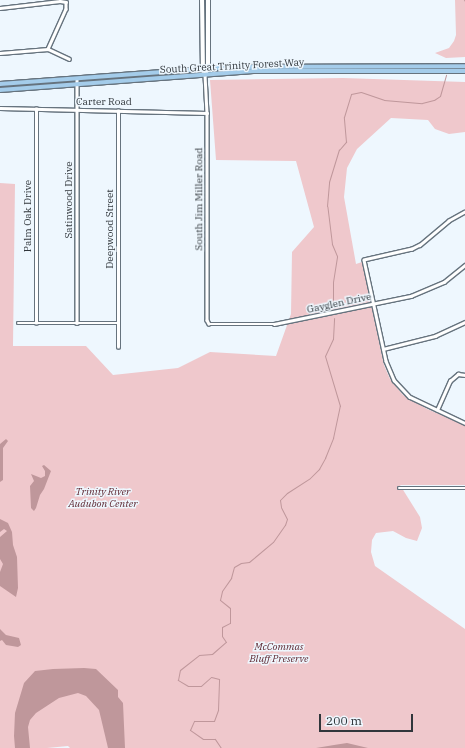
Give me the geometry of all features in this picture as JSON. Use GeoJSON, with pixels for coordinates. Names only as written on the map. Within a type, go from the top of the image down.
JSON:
{"type":"FeatureCollection","features":[{"type":"Feature","properties":{"kind":"main road"},"geometry":{"type":"LineString","coordinates":[[202,0],[202,69],[205,75]]}},
{"type":"Feature","properties":{"kind":"main road"},"geometry":{"type":"LineString","coordinates":[[205,75],[208,68],[208,0]]}},
{"type":"Feature","properties":{"kind":"main road"},"geometry":{"type":"LineString","coordinates":[[202,8],[208,8]]}},
{"type":"Feature","properties":{"kind":"main road","name":"South Great Trinity Forest Way"},"geometry":{"type":"LineString","coordinates":[[0,84],[208,68],[257,66],[465,66]]}},
{"type":"Feature","properties":{"kind":"main road","name":"South Great Trinity Forest Way"},"geometry":{"type":"LineString","coordinates":[[0,90],[278,71],[465,71]]}},
{"type":"Feature","properties":{"kind":"street"},"geometry":{"type":"LineString","coordinates":[[0,8],[60,1],[66,2],[66,9],[48,49]]}},
{"type":"Feature","properties":{"kind":"street"},"geometry":{"type":"LineString","coordinates":[[0,53],[48,49],[69,58]]}},
{"type":"Feature","properties":{"kind":"street","name":"South Jim Miller Road"},"geometry":{"type":"LineString","coordinates":[[205,75],[207,113],[208,323]]}},
{"type":"Feature","properties":{"kind":"street","name":"Satinwood Drive"},"geometry":{"type":"LineString","coordinates":[[77,78],[77,323]]}},
{"type":"Feature","properties":{"kind":"street","name":"Carter Road"},"geometry":{"type":"LineString","coordinates":[[0,108],[207,113]]}},
{"type":"Feature","properties":{"kind":"street","name":"Palm Oak Drive"},"geometry":{"type":"LineString","coordinates":[[36,109],[36,323]]}},
{"type":"Feature","properties":{"kind":"street","name":"Deepwood Street"},"geometry":{"type":"LineString","coordinates":[[118,111],[118,347]]}},
{"type":"Feature","properties":{"kind":"street"},"geometry":{"type":"LineString","coordinates":[[465,212],[449,221],[420,245],[412,249],[364,260],[389,370],[401,389],[420,403],[465,422]]}},
{"type":"Feature","properties":{"kind":"street","name":"Gayglen Drive"},"geometry":{"type":"LineString","coordinates":[[208,323],[212,325],[274,324],[411,296],[433,288],[455,275],[465,265]]}},
{"type":"Feature","properties":{"kind":"street"},"geometry":{"type":"LineString","coordinates":[[383,349],[435,336],[465,322]]}},
{"type":"Feature","properties":{"kind":"street"},"geometry":{"type":"LineString","coordinates":[[18,323],[118,323]]}},
{"type":"Feature","properties":{"kind":"street"},"geometry":{"type":"LineString","coordinates":[[437,410],[450,380],[458,374],[465,375]]}},
{"type":"Feature","properties":{"kind":"street"},"geometry":{"type":"LineString","coordinates":[[399,488],[465,488]]}},
{"type":"Feature","properties":{"kind":"green space"},"geometry":{"type":"Polygon","coordinates":[[[455,0],[465,0],[465,57],[446,58],[435,53],[449,48],[454,41],[456,35],[455,0]]]}},
{"type":"Feature","properties":{"kind":"green space"},"geometry":{"type":"Polygon","coordinates":[[[343,78],[465,82],[465,132],[449,134],[435,129],[428,120],[391,118],[357,149],[347,168],[344,197],[356,264],[362,262],[384,365],[390,379],[403,395],[427,409],[465,425],[465,485],[400,485],[420,517],[422,528],[417,541],[406,538],[393,531],[376,533],[372,540],[371,552],[375,566],[465,629],[465,748],[70,748],[68,746],[47,748],[0,748],[0,183],[15,184],[13,346],[86,346],[113,375],[178,368],[210,352],[276,356],[291,314],[292,252],[314,227],[296,161],[216,160],[210,80],[343,78]]]}},
{"type":"Feature","properties":{"kind":"shaded area"},"geometry":{"type":"Polygon","coordinates":[[[6,439],[8,441],[3,448],[3,480],[0,482],[0,444],[6,439]]]}},
{"type":"Feature","properties":{"kind":"shaded area"},"geometry":{"type":"Polygon","coordinates":[[[44,465],[51,471],[34,511],[31,508],[30,486],[34,481],[31,474],[41,478],[45,476],[45,471],[42,466],[44,465]]]}},
{"type":"Feature","properties":{"kind":"shaded area"},"geometry":{"type":"Polygon","coordinates":[[[0,519],[8,523],[12,532],[13,545],[17,557],[18,588],[16,597],[0,586],[0,572],[3,564],[0,559],[0,537],[7,531],[4,529],[0,532],[0,519]]]}},
{"type":"Feature","properties":{"kind":"shaded area"},"geometry":{"type":"Polygon","coordinates":[[[0,629],[6,635],[19,638],[21,645],[18,647],[6,645],[2,640],[0,641],[0,629]]]}},
{"type":"Feature","properties":{"kind":"shaded area"},"geometry":{"type":"Polygon","coordinates":[[[84,668],[96,669],[118,690],[118,697],[123,703],[125,748],[108,748],[99,710],[86,696],[78,693],[59,698],[36,713],[30,720],[28,727],[30,748],[15,748],[15,713],[24,683],[35,671],[84,668]]]}},
{"type":"Feature","properties":{"kind":"shaded area"},"geometry":{"type":"Polygon","coordinates":[[[347,743],[368,748],[316,748],[334,745],[347,743]]]}},
{"type":"Feature","properties":{"kind":"waterway"},"geometry":{"type":"LineString","coordinates":[[333,307],[333,282],[337,256],[332,244],[327,206],[329,182],[339,150],[346,142],[344,117],[351,94],[361,92],[384,100],[422,103],[434,100],[440,96],[446,75]]}},
{"type":"Feature","properties":{"kind":"waterway"},"geometry":{"type":"LineString","coordinates":[[221,748],[215,739],[203,739],[190,730],[194,721],[214,721],[218,710],[219,679],[211,677],[201,686],[188,686],[178,680],[180,670],[199,655],[212,654],[226,642],[222,636],[222,627],[230,623],[230,608],[220,600],[222,591],[231,578],[234,567],[241,563],[249,562],[273,542],[285,525],[287,519],[281,507],[280,500],[287,493],[310,478],[319,469],[325,458],[333,438],[340,406],[325,356],[333,339],[334,318]]}},
{"type":"Feature","properties":{"kind":"park label","name":"Trinity River Audubon Center"},"geometry":{"type":"Point","coordinates":[103,496]}},
{"type":"Feature","properties":{"kind":"park label","name":"McCommas Bluff Preserve"},"geometry":{"type":"Point","coordinates":[279,652]}}]}
